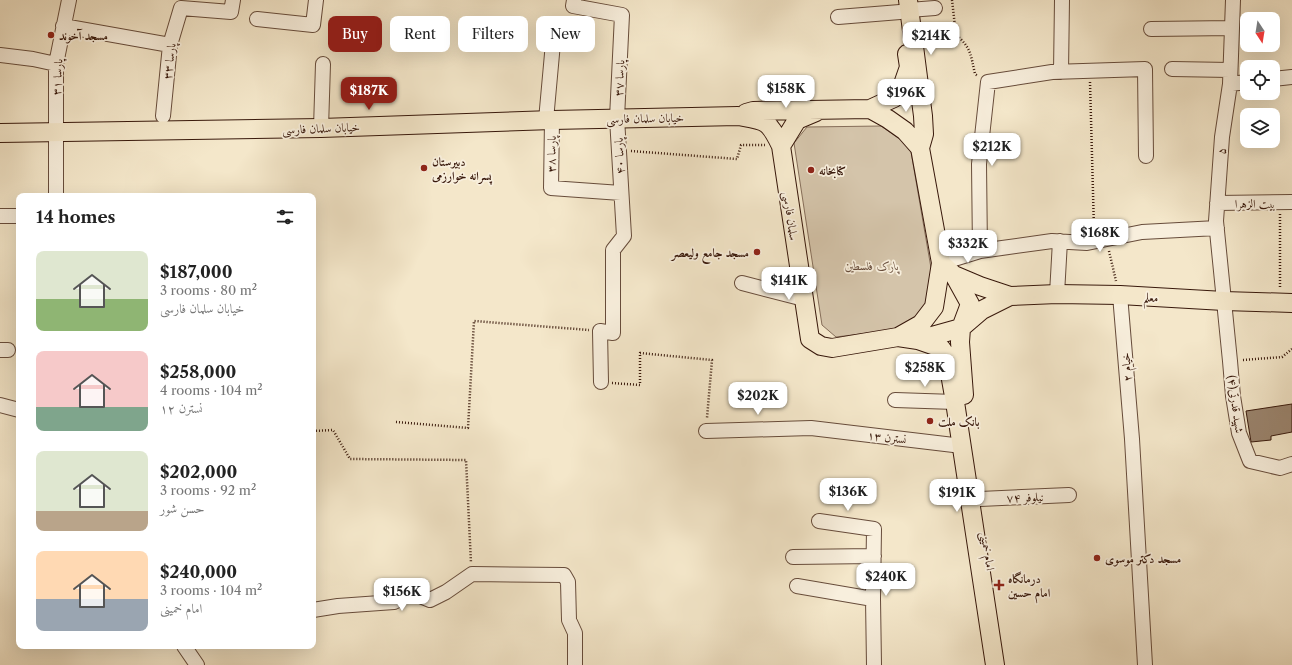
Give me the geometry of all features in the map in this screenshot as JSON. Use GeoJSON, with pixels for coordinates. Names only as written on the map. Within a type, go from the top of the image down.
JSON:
{"type":"FeatureCollection","features":[{"type":"Feature","properties":{"kind":"main road"},"geometry":{"type":"LineString","coordinates":[[898,337],[921,324],[934,307],[941,263],[920,148],[924,134],[923,116],[914,41],[904,5]]}},
{"type":"Feature","properties":{"kind":"main road"},"geometry":{"type":"LineString","coordinates":[[738,116],[753,111],[870,109],[894,98],[901,90],[909,67],[904,5]]}},
{"type":"Feature","properties":{"kind":"main road"},"geometry":{"type":"LineString","coordinates":[[870,109],[905,131],[920,148]]}},
{"type":"Feature","properties":{"kind":"main road"},"geometry":{"type":"LineString","coordinates":[[781,146],[797,120],[823,110]]}},
{"type":"Feature","properties":{"kind":"main road","name":"خیابان سلمان فارسی"},"geometry":{"type":"LineString","coordinates":[[0,133],[320,128],[617,118],[738,116]]}},
{"type":"Feature","properties":{"kind":"main road","name":"سلمان فارسی"},"geometry":{"type":"LineString","coordinates":[[738,116],[760,120],[767,123],[773,130],[781,146],[810,339],[821,346],[832,348],[898,337]]}},
{"type":"Feature","properties":{"kind":"main road"},"geometry":{"type":"LineString","coordinates":[[941,263],[954,275],[970,304],[960,335]]}},
{"type":"Feature","properties":{"kind":"main road"},"geometry":{"type":"LineString","coordinates":[[954,275],[1010,296]]}},
{"type":"Feature","properties":{"kind":"main road","name":"معلم"},"geometry":{"type":"LineString","coordinates":[[1010,296],[1057,294],[1120,295],[1286,303]]}},
{"type":"Feature","properties":{"kind":"main road"},"geometry":{"type":"LineString","coordinates":[[898,337],[918,340],[960,335],[982,310],[1010,296]]}},
{"type":"Feature","properties":{"kind":"main road","name":"امام خمینی"},"geometry":{"type":"LineString","coordinates":[[960,335],[964,390],[1005,665]]}},
{"type":"Feature","properties":{"kind":"main road","name":"امام خمینی"},"geometry":{"type":"LineString","coordinates":[[918,340],[941,348],[947,357],[995,665]]}},
{"type":"Feature","properties":{"kind":"street","name":"پارسا ۳۱"},"geometry":{"type":"LineString","coordinates":[[56,193],[56,64],[69,0]]}},
{"type":"Feature","properties":{"kind":"street","name":"پارسا ۳۳"},"geometry":{"type":"LineString","coordinates":[[163,116],[170,45],[181,8],[231,12],[233,0]]}},
{"type":"Feature","properties":{"kind":"street"},"geometry":{"type":"LineString","coordinates":[[257,19],[313,25],[316,0]]}},
{"type":"Feature","properties":{"kind":"street"},"geometry":{"type":"LineString","coordinates":[[1061,72],[1062,0]]}},
{"type":"Feature","properties":{"kind":"street","name":"۵"},"geometry":{"type":"LineString","coordinates":[[1224,301],[1216,220],[1222,137],[1230,77],[1233,0]]}},
{"type":"Feature","properties":{"kind":"street","name":"پارسا ۳۷"},"geometry":{"type":"LineString","coordinates":[[573,3],[622,15],[617,118]]}},
{"type":"Feature","properties":{"kind":"street"},"geometry":{"type":"LineString","coordinates":[[838,17],[904,5],[935,8]]}},
{"type":"Feature","properties":{"kind":"street"},"geometry":{"type":"LineString","coordinates":[[64,26],[170,45]]}},
{"type":"Feature","properties":{"kind":"street"},"geometry":{"type":"LineString","coordinates":[[1151,29],[1232,28]]}},
{"type":"Feature","properties":{"kind":"street","name":"پارسا ۳۸"},"geometry":{"type":"LineString","coordinates":[[553,52],[549,120],[551,188],[621,193]]}},
{"type":"Feature","properties":{"kind":"street"},"geometry":{"type":"LineString","coordinates":[[0,55],[33,59],[56,64]]}},
{"type":"Feature","properties":{"kind":"street"},"geometry":{"type":"LineString","coordinates":[[320,128],[323,64]]}},
{"type":"Feature","properties":{"kind":"street"},"geometry":{"type":"LineString","coordinates":[[1172,68],[1240,80]]}},
{"type":"Feature","properties":{"kind":"street"},"geometry":{"type":"LineString","coordinates":[[980,251],[979,164],[988,82],[1052,72],[1146,69],[1146,156]]}},
{"type":"Feature","properties":{"kind":"street"},"geometry":{"type":"LineString","coordinates":[[1280,78],[1292,77]]}},
{"type":"Feature","properties":{"kind":"street","name":"پارسا ۴۰"},"geometry":{"type":"LineString","coordinates":[[600,331],[613,333],[613,250],[624,236],[617,118]]}},
{"type":"Feature","properties":{"kind":"street","name":"بیت الزهرا"},"geometry":{"type":"LineString","coordinates":[[1217,203],[1286,203]]}},
{"type":"Feature","properties":{"kind":"street"},"geometry":{"type":"LineString","coordinates":[[0,216],[16,216]]}},
{"type":"Feature","properties":{"kind":"street"},"geometry":{"type":"LineString","coordinates":[[941,263],[980,251],[1052,241],[1087,243],[1142,232],[1217,228]]}},
{"type":"Feature","properties":{"kind":"street"},"geometry":{"type":"LineString","coordinates":[[1057,294],[1060,241]]}},
{"type":"Feature","properties":{"kind":"street"},"geometry":{"type":"LineString","coordinates":[[742,283],[804,298]]}},
{"type":"Feature","properties":{"kind":"street","name":"خیام ۲"},"geometry":{"type":"LineString","coordinates":[[1120,295],[1132,439],[1145,665]]}},
{"type":"Feature","properties":{"kind":"street","name":"شهید قدرتی(۴)"},"geometry":{"type":"LineString","coordinates":[[1224,301],[1232,396],[1239,433],[1250,460],[1280,468],[1292,464]]}},
{"type":"Feature","properties":{"kind":"street"},"geometry":{"type":"LineString","coordinates":[[600,331],[601,382]]}},
{"type":"Feature","properties":{"kind":"street"},"geometry":{"type":"LineString","coordinates":[[895,400],[955,402]]}},
{"type":"Feature","properties":{"kind":"street"},"geometry":{"type":"LineString","coordinates":[[0,405],[16,409]]}},
{"type":"Feature","properties":{"kind":"street","name":"نسترن ۱۳"},"geometry":{"type":"LineString","coordinates":[[706,431],[812,428],[962,446]]}},
{"type":"Feature","properties":{"kind":"street","name":"نیلوفر ۷۴"},"geometry":{"type":"LineString","coordinates":[[980,499],[1069,495]]}},
{"type":"Feature","properties":{"kind":"street"},"geometry":{"type":"LineString","coordinates":[[819,521],[874,529],[874,665]]}},
{"type":"Feature","properties":{"kind":"street"},"geometry":{"type":"LineString","coordinates":[[793,557],[874,556]]}},
{"type":"Feature","properties":{"kind":"street"},"geometry":{"type":"LineString","coordinates":[[316,610],[338,606],[394,602],[405,596],[418,595],[430,600],[446,592],[472,574],[564,575],[568,582],[569,620],[575,633],[575,665]]}},
{"type":"Feature","properties":{"kind":"street"},"geometry":{"type":"LineString","coordinates":[[797,586],[873,599]]}},
{"type":"Feature","properties":{"kind":"street"},"geometry":{"type":"LineString","coordinates":[[186,649],[197,665]]}},
{"type":"Feature","properties":{"kind":"path"},"geometry":{"type":"LineString","coordinates":[[952,0],[956,36]]}},
{"type":"Feature","properties":{"kind":"path"},"geometry":{"type":"LineString","coordinates":[[914,41],[956,36],[966,43],[975,74],[988,82]]}},
{"type":"Feature","properties":{"kind":"path"},"geometry":{"type":"LineString","coordinates":[[1090,71],[1100,240],[1112,269],[1120,295]]}},
{"type":"Feature","properties":{"kind":"path"},"geometry":{"type":"LineString","coordinates":[[619,150],[737,159],[741,145],[781,146]]}},
{"type":"Feature","properties":{"kind":"path"},"geometry":{"type":"LineString","coordinates":[[1286,203],[1286,303]]}},
{"type":"Feature","properties":{"kind":"path"},"geometry":{"type":"LineString","coordinates":[[396,422],[468,428],[474,322],[600,331]]}},
{"type":"Feature","properties":{"kind":"path"},"geometry":{"type":"LineString","coordinates":[[1230,360],[1282,357],[1292,349]]}},
{"type":"Feature","properties":{"kind":"path"},"geometry":{"type":"LineString","coordinates":[[601,382],[640,385],[640,354],[712,360],[706,431]]}},
{"type":"Feature","properties":{"kind":"path"},"geometry":{"type":"LineString","coordinates":[[316,432],[333,430],[350,459],[466,460],[472,574]]}},
{"type":"Feature","properties":{"kind":"green space","name":"پارک فلسطین"},"geometry":{"type":"Polygon","coordinates":[[[881,126],[910,146],[931,268],[929,306],[916,327],[836,337],[822,325],[794,143],[807,127],[881,126]]]}},
{"type":"Feature","properties":{"kind":"building"},"geometry":{"type":"Polygon","coordinates":[[[1292,404],[1292,432],[1271,436],[1271,440],[1251,442],[1246,411],[1292,404]]]}},
{"type":"Feature","properties":{"kind":"place","name":"مسجد آخوند"},"geometry":{"type":"Point","coordinates":[51,35]}},
{"type":"Feature","properties":{"kind":"place","name":"دبیرستان پسرانه خوارزمی"},"geometry":{"type":"Point","coordinates":[424,168]}},
{"type":"Feature","properties":{"kind":"place","name":"کتابخانه"},"geometry":{"type":"Point","coordinates":[811,170]}},
{"type":"Feature","properties":{"kind":"place","name":"مسجد جامع ولیعصر"},"geometry":{"type":"Point","coordinates":[757,252]}},
{"type":"Feature","properties":{"kind":"place","name":"بانک ملت"},"geometry":{"type":"Point","coordinates":[930,421]}},
{"type":"Feature","properties":{"kind":"place","name":"مسجد دکتر موسوی"},"geometry":{"type":"Point","coordinates":[1097,558]}},
{"type":"Feature","properties":{"kind":"place","name":"درمانگاه امام حسین"},"geometry":{"type":"Point","coordinates":[999,585]}}]}
